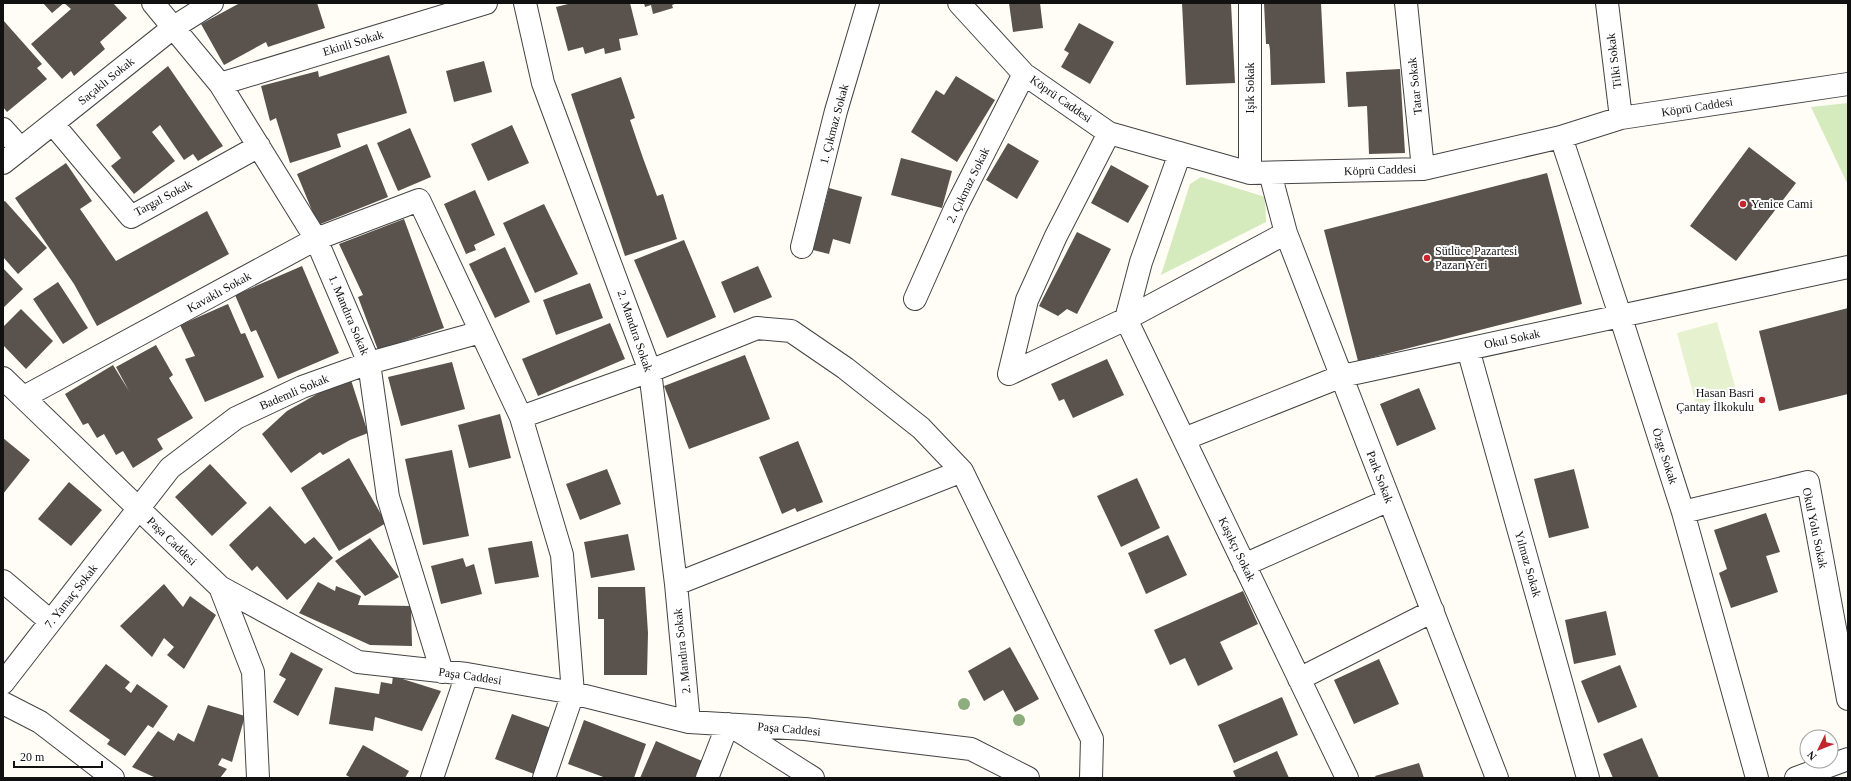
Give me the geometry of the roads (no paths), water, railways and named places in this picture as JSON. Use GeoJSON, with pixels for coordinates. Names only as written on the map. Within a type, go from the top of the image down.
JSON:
{"type":"FeatureCollection","features":[{"type":"Feature","properties":{"kind":"street","name":"1. Mandıra Sokak"},"geometry":{"type":"LineString","coordinates":[[153,3],[220,84],[316,239],[369,363],[388,497],[442,672]]}},
{"type":"Feature","properties":{"kind":"street","name":"Saçaklı Sokak"},"geometry":{"type":"LineString","coordinates":[[3,163],[174,27],[212,3]]}},
{"type":"Feature","properties":{"kind":"street","name":"Ekinli Sokak"},"geometry":{"type":"LineString","coordinates":[[220,84],[486,3]]}},
{"type":"Feature","properties":{"kind":"street","name":"2. Mandıra Sokak"},"geometry":{"type":"LineString","coordinates":[[524,3],[543,83],[650,371],[676,584],[689,722]]}},
{"type":"Feature","properties":{"kind":"street","name":"1. Çıkmaz Sokak"},"geometry":{"type":"LineString","coordinates":[[802,247],[836,111],[868,3]]}},
{"type":"Feature","properties":{"kind":"street","name":"Köprü Caddesi"},"geometry":{"type":"LineString","coordinates":[[959,3],[1024,74],[1109,133],[1260,173],[1423,169],[1561,137],[1621,118],[1848,84]]}},
{"type":"Feature","properties":{"kind":"street","name":"Işık Sokak"},"geometry":{"type":"LineString","coordinates":[[1250,3],[1260,173]]}},
{"type":"Feature","properties":{"kind":"street","name":"Tatar Sokak"},"geometry":{"type":"LineString","coordinates":[[1406,3],[1423,169]]}},
{"type":"Feature","properties":{"kind":"street","name":"Tilki Sokak"},"geometry":{"type":"LineString","coordinates":[[1607,3],[1621,118]]}},
{"type":"Feature","properties":{"kind":"street","name":"2. Çıkmaz Sokak"},"geometry":{"type":"LineString","coordinates":[[915,299],[955,209],[1024,74]]}},
{"type":"Feature","properties":{"kind":"street","name":"Targal Sokak"},"geometry":{"type":"LineString","coordinates":[[53,124],[131,217],[259,146]]}},
{"type":"Feature","properties":{"kind":"street"},"geometry":{"type":"LineString","coordinates":[[3,129],[21,149]]}},
{"type":"Feature","properties":{"kind":"street"},"geometry":{"type":"LineString","coordinates":[[1109,133],[1056,236],[1027,300],[1009,374],[1126,319],[1286,233]]}},
{"type":"Feature","properties":{"kind":"street","name":"Özge Sokak"},"geometry":{"type":"LineString","coordinates":[[1561,137],[1683,512],[1757,778]]}},
{"type":"Feature","properties":{"kind":"street"},"geometry":{"type":"LineString","coordinates":[[1126,319],[1142,262],[1180,153]]}},
{"type":"Feature","properties":{"kind":"street","name":"Park Sokak"},"geometry":{"type":"LineString","coordinates":[[1260,173],[1286,233],[1497,778]]}},
{"type":"Feature","properties":{"kind":"street","name":"Kavaklı Sokak"},"geometry":{"type":"LineString","coordinates":[[24,397],[316,239],[419,200],[481,332]]}},
{"type":"Feature","properties":{"kind":"street","name":"Okul Sokak"},"geometry":{"type":"LineString","coordinates":[[1184,439],[1342,376],[1848,266]]}},
{"type":"Feature","properties":{"kind":"street","name":"Kaşıkçı Sokak"},"geometry":{"type":"LineString","coordinates":[[1126,319],[1347,778]]}},
{"type":"Feature","properties":{"kind":"street"},"geometry":{"type":"LineString","coordinates":[[521,417],[650,371],[757,328],[791,332],[845,368],[921,428],[962,471],[1092,739],[1091,778]]}},
{"type":"Feature","properties":{"kind":"street"},"geometry":{"type":"LineString","coordinates":[[481,332],[521,417],[562,555],[573,693],[544,778]]}},
{"type":"Feature","properties":{"kind":"street","name":"Bademli Sokak"},"geometry":{"type":"LineString","coordinates":[[139,509],[170,468],[236,418],[302,387],[369,363],[481,332]]}},
{"type":"Feature","properties":{"kind":"street","name":"Yılmaz Sokak"},"geometry":{"type":"LineString","coordinates":[[1468,349],[1588,778]]}},
{"type":"Feature","properties":{"kind":"street","name":"Paşa Caddesi"},"geometry":{"type":"LineString","coordinates":[[3,378],[220,587],[358,662],[467,674],[573,693],[689,722],[805,730],[971,749],[1028,778]]}},
{"type":"Feature","properties":{"kind":"street"},"geometry":{"type":"LineString","coordinates":[[676,584],[962,471]]}},
{"type":"Feature","properties":{"kind":"street","name":"Okul Yolu Sokak"},"geometry":{"type":"LineString","coordinates":[[1683,512],[1808,482],[1848,699]]}},
{"type":"Feature","properties":{"kind":"street"},"geometry":{"type":"LineString","coordinates":[[1244,565],[1389,500]]}},
{"type":"Feature","properties":{"kind":"street","name":"7. Yamaç Sokak"},"geometry":{"type":"LineString","coordinates":[[3,683],[139,509]]}},
{"type":"Feature","properties":{"kind":"street"},"geometry":{"type":"LineString","coordinates":[[3,581],[50,621]]}},
{"type":"Feature","properties":{"kind":"street"},"geometry":{"type":"LineString","coordinates":[[220,587],[253,672],[258,778]]}},
{"type":"Feature","properties":{"kind":"street"},"geometry":{"type":"LineString","coordinates":[[1299,679],[1432,611]]}},
{"type":"Feature","properties":{"kind":"street"},"geometry":{"type":"LineString","coordinates":[[432,778],[467,674]]}},
{"type":"Feature","properties":{"kind":"street"},"geometry":{"type":"LineString","coordinates":[[3,702],[40,722],[113,778]]}},
{"type":"Feature","properties":{"kind":"street"},"geometry":{"type":"LineString","coordinates":[[707,778],[728,724],[813,778]]}},
{"type":"Feature","properties":{"kind":"street"},"geometry":{"type":"LineString","coordinates":[[1796,778],[1848,759]]}},
{"type":"Feature","properties":{"kind":"place","name":"Yenice Cami"},"geometry":{"type":"Point","coordinates":[1743,204]}},
{"type":"Feature","properties":{"kind":"place","name":"Sütlüce Pazartesi Pazarı Yeri"},"geometry":{"type":"Point","coordinates":[1427,258]}},
{"type":"Feature","properties":{"kind":"place","name":"Hasan Basri Çantay İlkokulu"},"geometry":{"type":"Point","coordinates":[1762,400]}}]}
